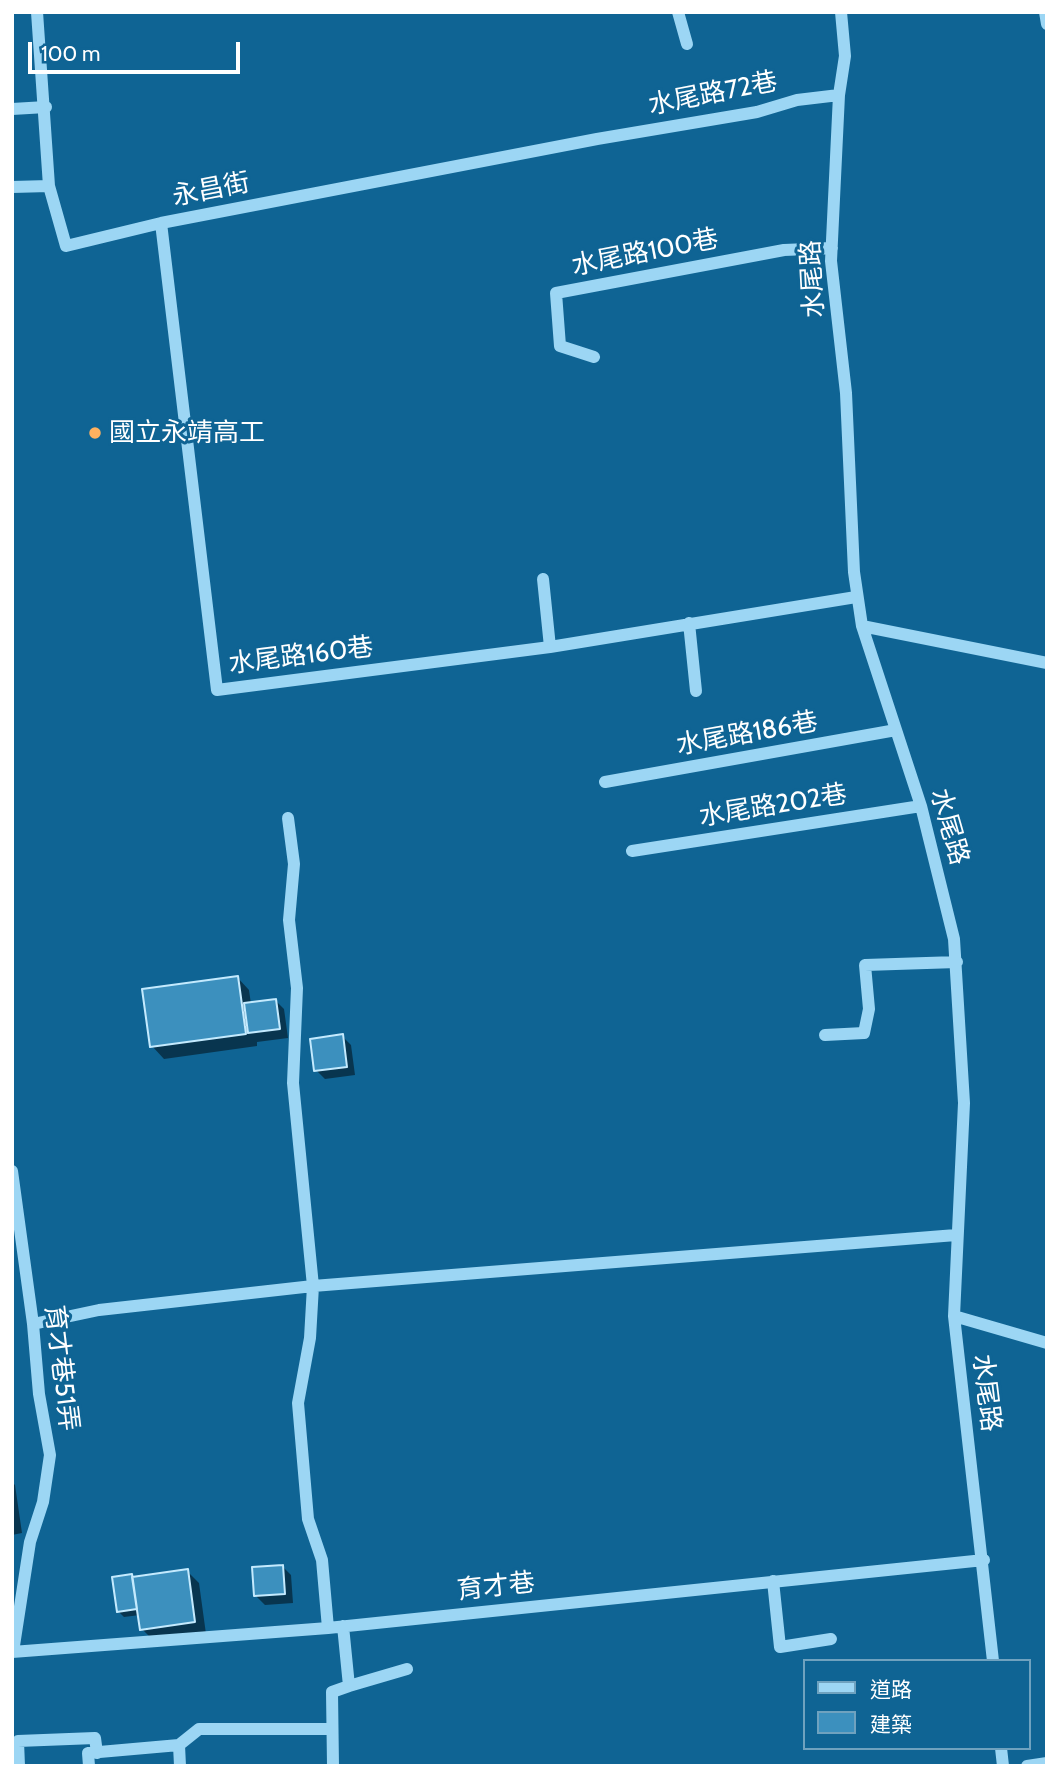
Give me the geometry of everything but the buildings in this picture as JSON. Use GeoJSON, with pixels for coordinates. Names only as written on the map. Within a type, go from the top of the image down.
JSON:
{"type":"FeatureCollection","features":[{"type":"Feature","properties":{"kind":"street","name":"永昌街"},"geometry":{"type":"LineString","coordinates":[[37,12],[46,107],[49,186],[66,246],[161,223],[597,139]]}},
{"type":"Feature","properties":{"kind":"street"},"geometry":{"type":"LineString","coordinates":[[678,12],[687,44]]}},
{"type":"Feature","properties":{"kind":"street","name":"水尾路"},"geometry":{"type":"LineString","coordinates":[[841,12],[845,56],[839,95],[832,248],[846,393],[856,597],[862,626],[921,806],[947,901],[957,962],[964,1103],[954,1316],[984,1560],[993,1659]]}},
{"type":"Feature","properties":{"kind":"street"},"geometry":{"type":"LineString","coordinates":[[1045,12],[1047,24]]}},
{"type":"Feature","properties":{"kind":"street","name":"水尾路72巷"},"geometry":{"type":"LineString","coordinates":[[597,139],[757,112],[797,100],[839,95]]}},
{"type":"Feature","properties":{"kind":"street"},"geometry":{"type":"LineString","coordinates":[[12,108],[46,107]]}},
{"type":"Feature","properties":{"kind":"street"},"geometry":{"type":"LineString","coordinates":[[12,187],[49,186]]}},
{"type":"Feature","properties":{"kind":"street","name":"水尾路160巷"},"geometry":{"type":"LineString","coordinates":[[161,223],[217,690],[550,647],[856,597]]}},
{"type":"Feature","properties":{"kind":"street","name":"水尾路100巷"},"geometry":{"type":"LineString","coordinates":[[594,357],[560,346],[556,293],[784,250],[832,248]]}},
{"type":"Feature","properties":{"kind":"street"},"geometry":{"type":"LineString","coordinates":[[543,579],[550,647]]}},
{"type":"Feature","properties":{"kind":"street"},"geometry":{"type":"LineString","coordinates":[[688,623],[696,691]]}},
{"type":"Feature","properties":{"kind":"street"},"geometry":{"type":"LineString","coordinates":[[862,626],[1047,663]]}},
{"type":"Feature","properties":{"kind":"street","name":"水尾路186巷"},"geometry":{"type":"LineString","coordinates":[[605,782],[896,730]]}},
{"type":"Feature","properties":{"kind":"street","name":"水尾路202巷"},"geometry":{"type":"LineString","coordinates":[[632,851],[921,806]]}},
{"type":"Feature","properties":{"kind":"street"},"geometry":{"type":"LineString","coordinates":[[288,818],[294,864],[289,920],[297,988],[293,1083],[313,1286],[310,1338],[298,1403],[308,1519],[322,1560],[328,1628]]}},
{"type":"Feature","properties":{"kind":"street"},"geometry":{"type":"LineString","coordinates":[[825,1035],[864,1032],[869,1009],[865,965],[957,962]]}},
{"type":"Feature","properties":{"kind":"street","name":"育才巷51弄"},"geometry":{"type":"LineString","coordinates":[[12,1171],[33,1324],[39,1394],[50,1455],[49,1475],[30,1542],[13,1652]]}},
{"type":"Feature","properties":{"kind":"street"},"geometry":{"type":"LineString","coordinates":[[33,1324],[99,1310],[313,1286],[957,1235]]}},
{"type":"Feature","properties":{"kind":"street"},"geometry":{"type":"LineString","coordinates":[[954,1316],[1047,1343]]}},
{"type":"Feature","properties":{"kind":"street","name":"育才巷"},"geometry":{"type":"LineString","coordinates":[[13,1652],[328,1628],[984,1560]]}},
{"type":"Feature","properties":{"kind":"street"},"geometry":{"type":"LineString","coordinates":[[773,1581],[779,1647],[831,1639]]}},
{"type":"Feature","properties":{"kind":"street"},"geometry":{"type":"LineString","coordinates":[[343,1626],[349,1686]]}},
{"type":"Feature","properties":{"kind":"street"},"geometry":{"type":"LineString","coordinates":[[333,1766],[332,1692],[407,1669]]}},
{"type":"Feature","properties":{"kind":"street"},"geometry":{"type":"LineString","coordinates":[[89,1766],[88,1753],[179,1745],[199,1729],[332,1730]]}},
{"type":"Feature","properties":{"kind":"street"},"geometry":{"type":"LineString","coordinates":[[19,1766],[18,1741],[95,1738],[97,1753]]}},
{"type":"Feature","properties":{"kind":"street"},"geometry":{"type":"LineString","coordinates":[[179,1745],[180,1766]]}},
{"type":"Feature","properties":{"kind":"street"},"geometry":{"type":"LineString","coordinates":[[1027,1766],[1047,1763]]}},
{"type":"Feature","properties":{"kind":"place","name":"國立永靖高工"},"geometry":{"type":"Point","coordinates":[95,433]}}]}
